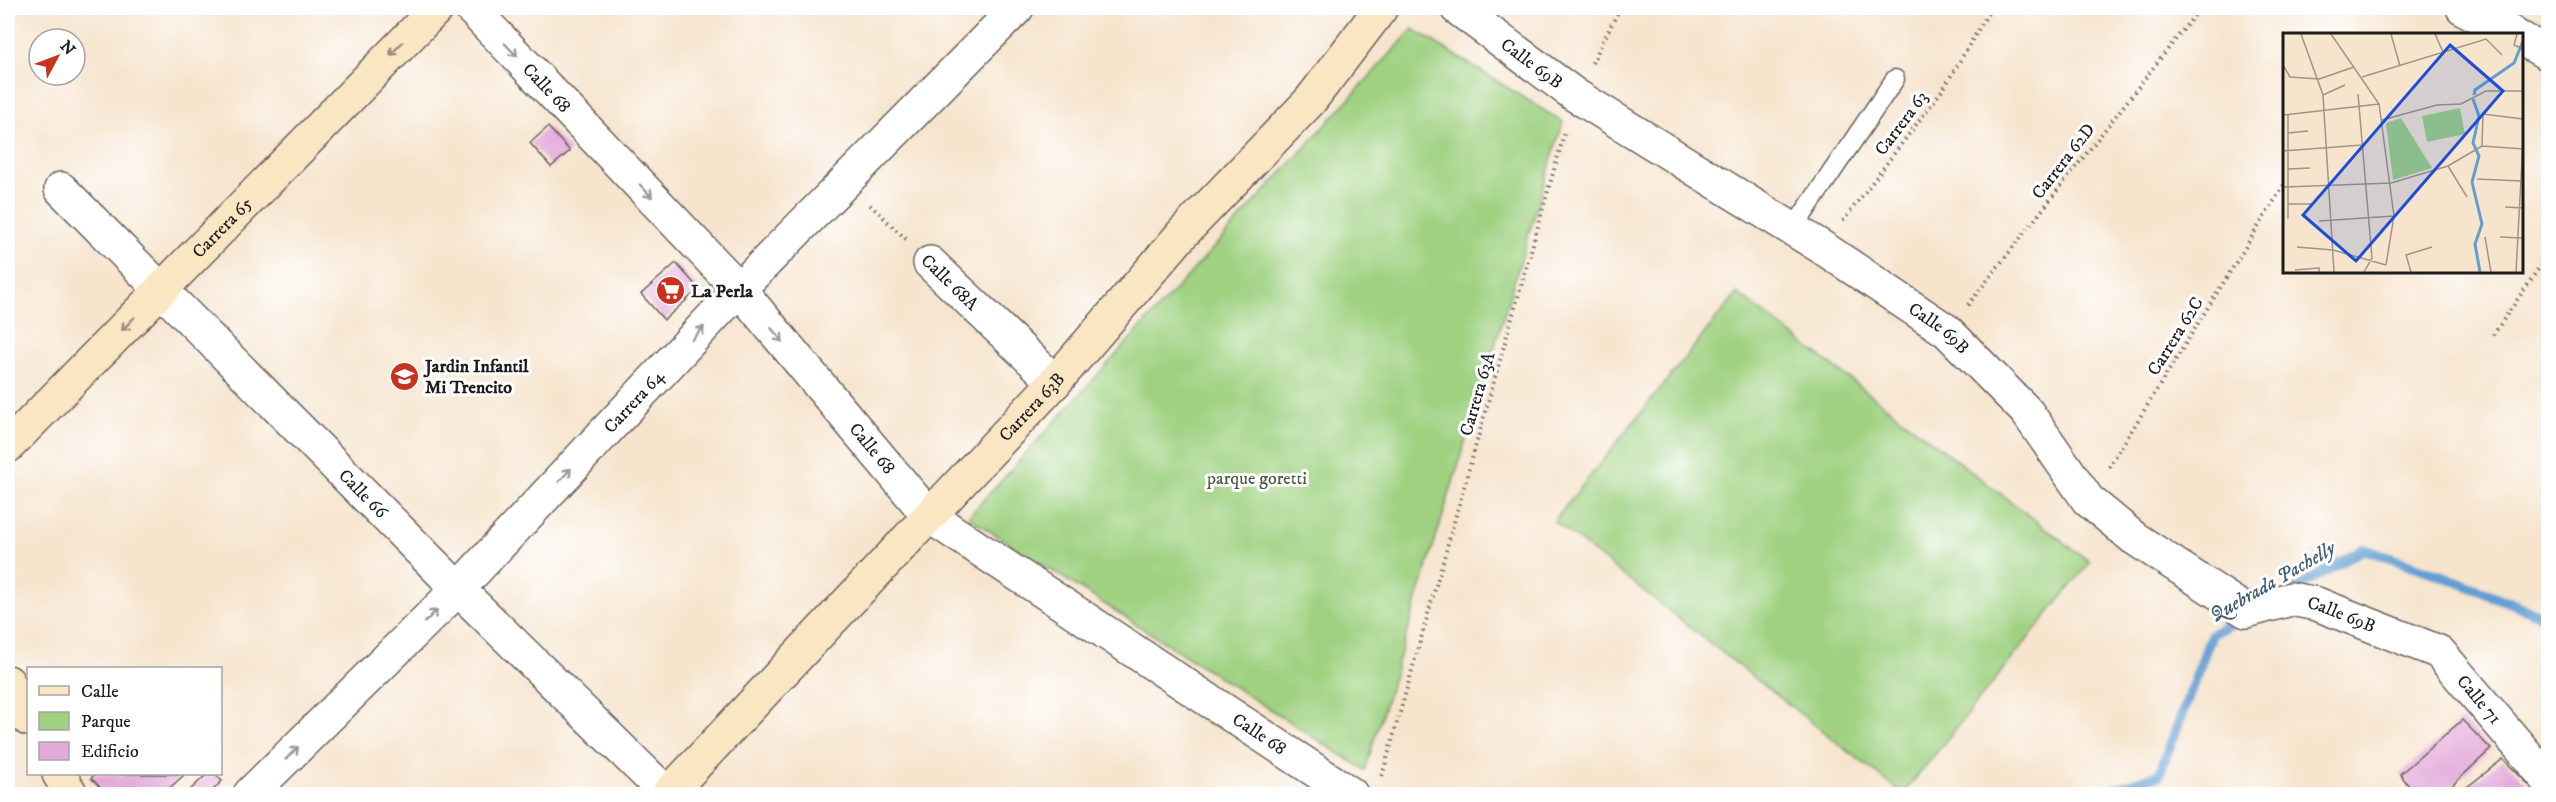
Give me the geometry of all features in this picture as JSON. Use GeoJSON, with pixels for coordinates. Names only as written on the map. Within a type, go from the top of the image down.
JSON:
{"type":"FeatureCollection","features":[{"type":"Feature","properties":{"kind":"main road","name":"Carrera 65"},"geometry":{"type":"LineString","coordinates":[[8,446],[437,8]]}},
{"type":"Feature","properties":{"kind":"main road","name":"Carrera 63B"},"geometry":{"type":"LineString","coordinates":[[668,795],[1055,382],[1183,233],[1310,101],[1382,8]]}},
{"type":"Feature","properties":{"kind":"main road"},"geometry":{"type":"LineString","coordinates":[[8,682],[27,717]]}},
{"type":"Feature","properties":{"kind":"main road"},"geometry":{"type":"LineString","coordinates":[[60,775],[71,795]]}},
{"type":"Feature","properties":{"kind":"street","name":"Calle 68"},"geometry":{"type":"LineString","coordinates":[[471,8],[739,289],[929,516],[1366,789]]}},
{"type":"Feature","properties":{"kind":"street","name":"Carrera 64"},"geometry":{"type":"LineString","coordinates":[[250,795],[458,589],[739,289],[1017,8]]}},
{"type":"Feature","properties":{"kind":"street","name":"Calle 69B"},"geometry":{"type":"LineString","coordinates":[[1457,8],[1575,95],[1823,248],[1947,331],[2027,412],[2088,500],[2134,538],[2246,611],[2291,599],[2318,604],[2396,635]]}},
{"type":"Feature","properties":{"kind":"street"},"geometry":{"type":"LineString","coordinates":[[2463,8],[2510,33]]}},
{"type":"Feature","properties":{"kind":"street"},"geometry":{"type":"LineString","coordinates":[[2523,40],[2548,54]]}},
{"type":"Feature","properties":{"kind":"street","name":"Calle 66"},"geometry":{"type":"LineString","coordinates":[[61,189],[458,589],[668,795]]}},
{"type":"Feature","properties":{"kind":"street","name":"Calle 68A"},"geometry":{"type":"LineString","coordinates":[[930,263],[1055,382]]}},
{"type":"Feature","properties":{"kind":"street","name":"Calle 71"},"geometry":{"type":"LineString","coordinates":[[2396,635],[2439,652],[2548,780]]}},
{"type":"Feature","properties":{"kind":"lane"},"geometry":{"type":"LineString","coordinates":[[1793,230],[1895,79]]}},
{"type":"Feature","properties":{"kind":"path","name":"Carrera 63A"},"geometry":{"type":"LineString","coordinates":[[1366,789],[1575,95],[1620,8]]}},
{"type":"Feature","properties":{"kind":"path","name":"Carrera 63"},"geometry":{"type":"LineString","coordinates":[[1823,248],[1944,88],[1991,8]]}},
{"type":"Feature","properties":{"kind":"path","name":"Carrera 62D"},"geometry":{"type":"LineString","coordinates":[[1947,331],[2200,8]]}},
{"type":"Feature","properties":{"kind":"path","name":"Calle 68A"},"geometry":{"type":"LineString","coordinates":[[845,182],[930,263]]}},
{"type":"Feature","properties":{"kind":"path","name":"Carrera 62C"},"geometry":{"type":"LineString","coordinates":[[2088,500],[2283,187]]}},
{"type":"Feature","properties":{"kind":"path"},"geometry":{"type":"LineString","coordinates":[[2493,335],[2548,255]]}},
{"type":"Feature","properties":{"kind":"green space","name":"parque goretti"},"geometry":{"type":"Polygon","coordinates":[[[1413,29],[1563,122],[1365,770],[968,517],[1413,29]]]}},
{"type":"Feature","properties":{"kind":"green space"},"geometry":{"type":"Polygon","coordinates":[[[1737,293],[2090,562],[1903,794],[1554,521],[1737,293]]]}},
{"type":"Feature","properties":{"kind":"building"},"geometry":{"type":"Polygon","coordinates":[[[548,127],[570,151],[551,167],[530,143],[548,127]]]}},
{"type":"Feature","properties":{"kind":"building","name":"La Perla"},"geometry":{"type":"Polygon","coordinates":[[[676,263],[699,289],[664,320],[641,294],[676,263]]]}},
{"type":"Feature","properties":{"kind":"building"},"geometry":{"type":"Polygon","coordinates":[[[2462,720],[2491,749],[2443,794],[2415,794],[2400,774],[2462,720]]]}},
{"type":"Feature","properties":{"kind":"building"},"geometry":{"type":"Polygon","coordinates":[[[2503,759],[2536,792],[2533,794],[2458,794],[2503,759]]]}},
{"type":"Feature","properties":{"kind":"building"},"geometry":{"type":"Polygon","coordinates":[[[95,775],[184,775],[163,794],[107,794],[91,778],[95,775]]]}},
{"type":"Feature","properties":{"kind":"building"},"geometry":{"type":"Polygon","coordinates":[[[206,775],[216,775],[222,781],[209,794],[188,792],[206,775]]]}},
{"type":"Feature","properties":{"kind":"waterway","name":"Quebrada Pachelly"},"geometry":{"type":"LineString","coordinates":[[2290,591],[2364,549],[2443,576],[2548,618]]}},
{"type":"Feature","properties":{"kind":"waterway","name":"Quebrada Pachelly"},"geometry":{"type":"LineString","coordinates":[[2098,794],[2159,775],[2212,634],[2245,616]]}},
{"type":"Feature","properties":{"kind":"place","name":"La Perla"},"geometry":{"type":"Point","coordinates":[670,291]}},
{"type":"Feature","properties":{"kind":"place","name":"Jardin Infantil Mi Trencito"},"geometry":{"type":"Point","coordinates":[404,376]}}]}
